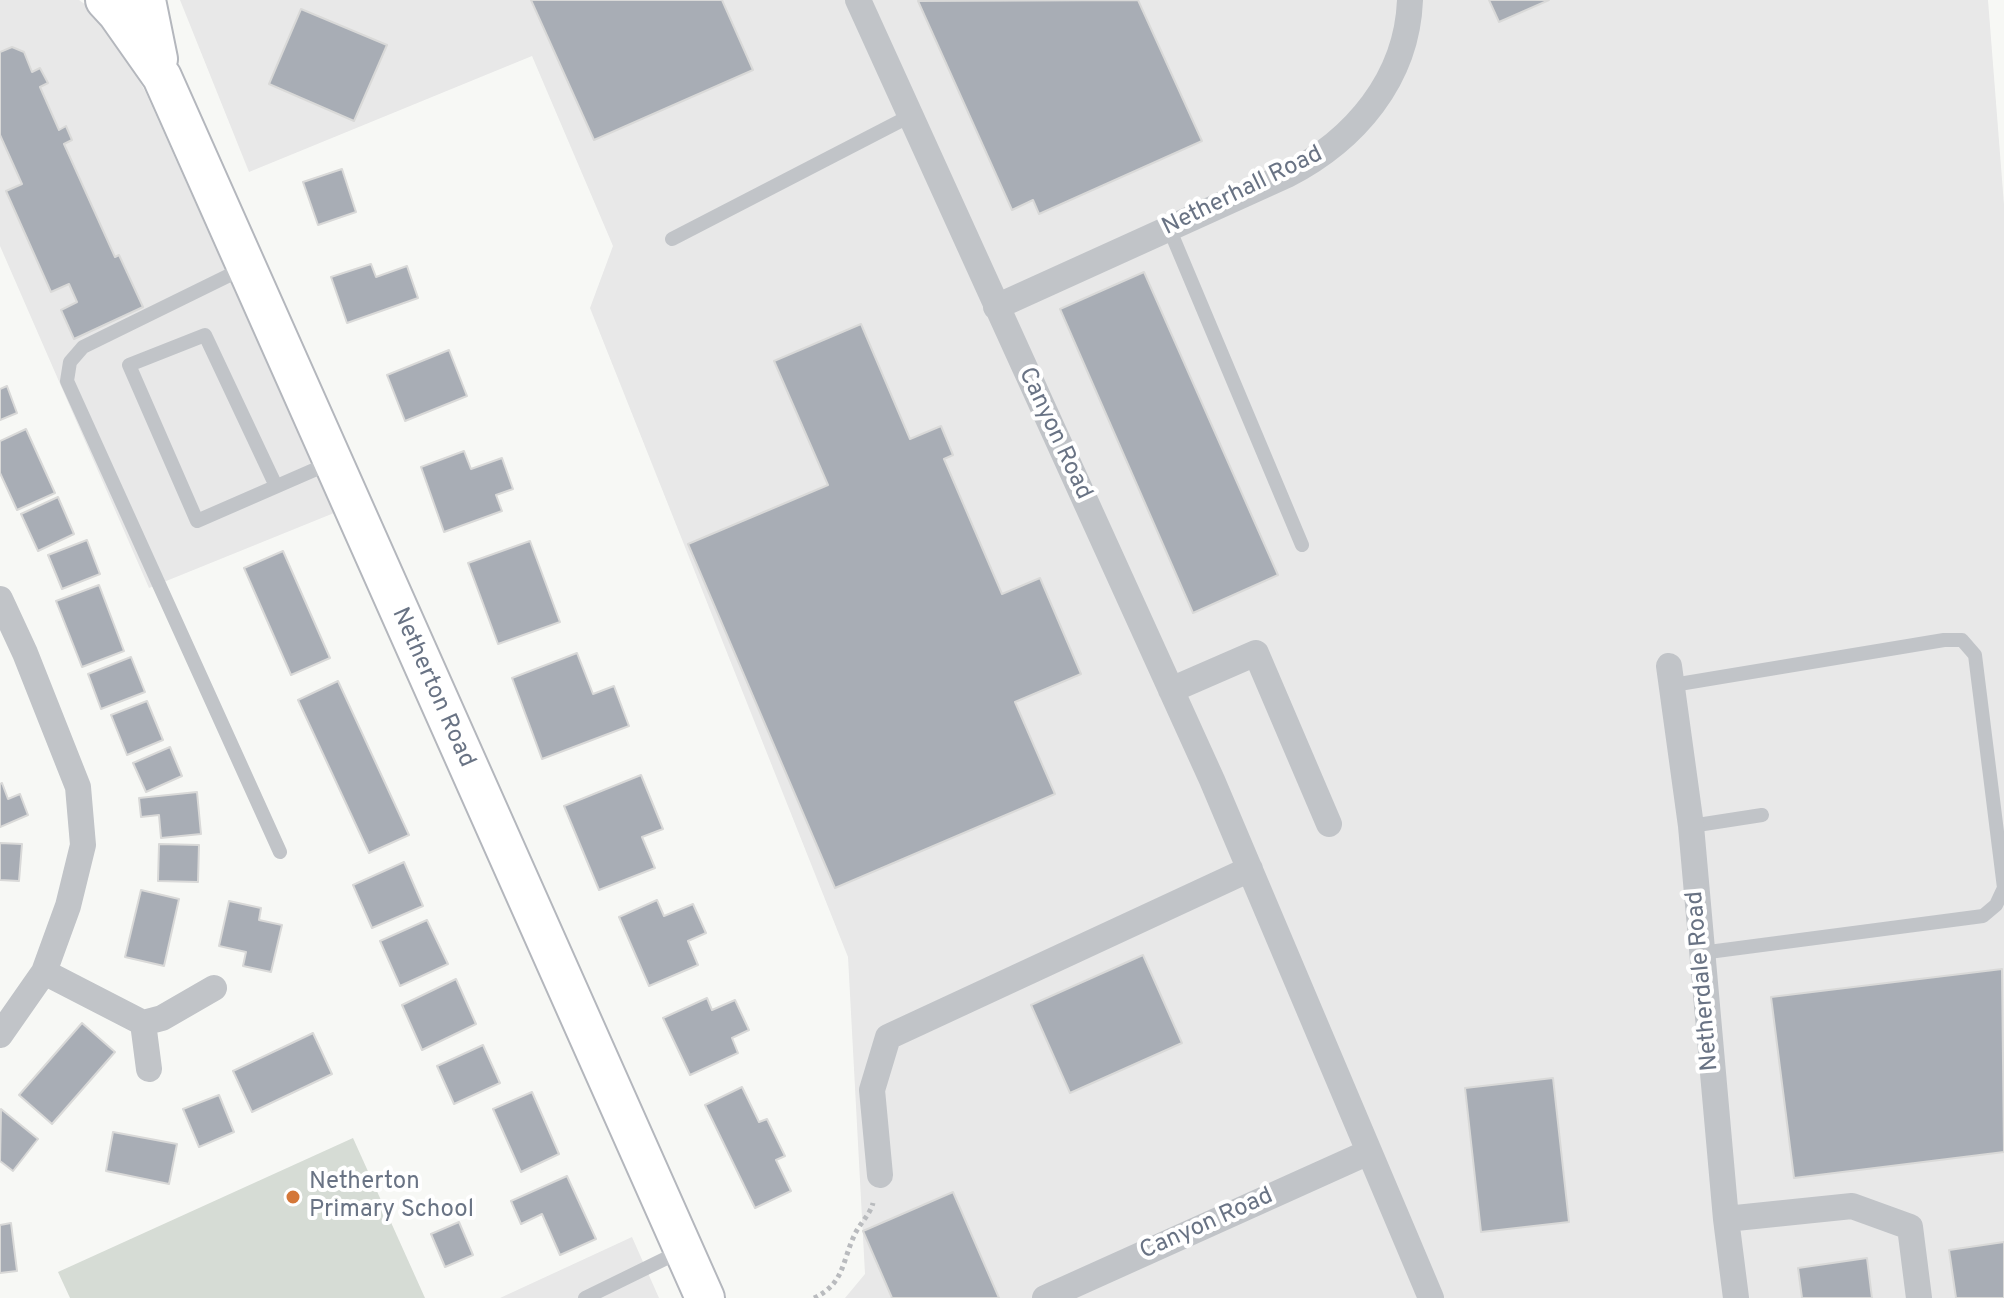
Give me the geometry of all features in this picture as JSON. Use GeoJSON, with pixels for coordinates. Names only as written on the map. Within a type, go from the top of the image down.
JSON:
{"type":"FeatureCollection","features":[{"type":"Feature","properties":{"kind":"main road","name":"Netherton Road"},"geometry":{"type":"LineString","coordinates":[[105,0],[162,77],[705,1298]]}},
{"type":"Feature","properties":{"kind":"main road","name":"Netherton Road"},"geometry":{"type":"LineString","coordinates":[[146,0],[162,77]]}},
{"type":"Feature","properties":{"kind":"street","name":"Canyon Road"},"geometry":{"type":"LineString","coordinates":[[858,0],[1171,690],[1431,1298]]}},
{"type":"Feature","properties":{"kind":"street","name":"Netherhall Road"},"geometry":{"type":"LineString","coordinates":[[996,307],[1311,163],[1353,130],[1385,87],[1405,35],[1410,0]]}},
{"type":"Feature","properties":{"kind":"street"},"geometry":{"type":"LineString","coordinates":[[0,599],[78,787],[83,845],[68,906],[44,972],[0,1035]]}},
{"type":"Feature","properties":{"kind":"street"},"geometry":{"type":"LineString","coordinates":[[1171,690],[1256,653],[1329,824]]}},
{"type":"Feature","properties":{"kind":"street","name":"Netherdale Road"},"geometry":{"type":"LineString","coordinates":[[1671,676],[1691,826],[1726,1219],[1736,1298]]}},
{"type":"Feature","properties":{"kind":"street"},"geometry":{"type":"LineString","coordinates":[[880,1175],[872,1090],[888,1037],[1250,869]]}},
{"type":"Feature","properties":{"kind":"street"},"geometry":{"type":"LineString","coordinates":[[44,972],[143,1023],[162,1018],[214,988]]}},
{"type":"Feature","properties":{"kind":"street"},"geometry":{"type":"LineString","coordinates":[[143,1023],[149,1069]]}},
{"type":"Feature","properties":{"kind":"street","name":"Canyon Road"},"geometry":{"type":"LineString","coordinates":[[1045,1298],[1369,1152]]}},
{"type":"Feature","properties":{"kind":"street"},"geometry":{"type":"LineString","coordinates":[[1726,1219],[1852,1206],[1910,1227],[1919,1298]]}},
{"type":"Feature","properties":{"kind":"lane"},"geometry":{"type":"LineString","coordinates":[[672,239],[910,116]]}},
{"type":"Feature","properties":{"kind":"lane"},"geometry":{"type":"LineString","coordinates":[[1169,228],[1302,545]]}},
{"type":"Feature","properties":{"kind":"lane"},"geometry":{"type":"LineString","coordinates":[[246,267],[83,347],[70,362],[67,381],[280,852]]}},
{"type":"Feature","properties":{"kind":"lane"},"geometry":{"type":"LineString","coordinates":[[276,486],[205,335],[129,365],[197,521],[332,462]]}},
{"type":"Feature","properties":{"kind":"lane"},"geometry":{"type":"LineString","coordinates":[[1671,676],[1962,640],[1975,655],[2004,888],[1996,905],[1983,916],[1701,953]]}},
{"type":"Feature","properties":{"kind":"lane"},"geometry":{"type":"LineString","coordinates":[[1691,826],[1762,815]]}},
{"type":"Feature","properties":{"kind":"lane"},"geometry":{"type":"LineString","coordinates":[[585,1298],[683,1250]]}},
{"type":"Feature","properties":{"kind":"path"},"geometry":{"type":"LineString","coordinates":[[814,1298],[841,1275],[854,1236],[872,1209],[880,1175]]}},
{"type":"Feature","properties":{"kind":"shaded area"},"geometry":{"type":"Polygon","coordinates":[[[0,0],[79,0],[97,13],[114,35],[146,93],[334,513],[149,588],[0,246],[0,0]]]}},
{"type":"Feature","properties":{"kind":"shaded area"},"geometry":{"type":"Polygon","coordinates":[[[180,0],[1988,0],[2004,205],[2004,1298],[845,1298],[865,1274],[848,957],[590,308],[613,246],[532,56],[249,172],[180,0]]]}},
{"type":"Feature","properties":{"kind":"shaded area","name":"Netherton Primary School"},"geometry":{"type":"Polygon","coordinates":[[[353,1138],[425,1298],[70,1298],[58,1272],[353,1138]]]}},
{"type":"Feature","properties":{"kind":"shaded area"},"geometry":{"type":"Polygon","coordinates":[[[632,1237],[659,1298],[500,1298],[632,1237]]]}},
{"type":"Feature","properties":{"kind":"building"},"geometry":{"type":"Polygon","coordinates":[[[531,0],[722,0],[753,70],[594,140],[531,0]]]}},
{"type":"Feature","properties":{"kind":"building"},"geometry":{"type":"Polygon","coordinates":[[[1138,0],[1202,141],[1039,214],[1033,200],[1012,210],[918,1],[1138,0]]]}},
{"type":"Feature","properties":{"kind":"building"},"geometry":{"type":"Polygon","coordinates":[[[1489,0],[1549,0],[1499,22],[1489,0]]]}},
{"type":"Feature","properties":{"kind":"building"},"geometry":{"type":"Polygon","coordinates":[[[301,9],[387,45],[354,121],[269,84],[301,9]]]}},
{"type":"Feature","properties":{"kind":"building"},"geometry":{"type":"Polygon","coordinates":[[[12,47],[24,52],[32,72],[40,68],[48,83],[40,87],[59,130],[66,126],[72,140],[64,144],[115,257],[119,255],[143,307],[74,339],[61,310],[77,302],[69,284],[51,292],[6,191],[22,184],[0,135],[0,52],[12,47]]]}},
{"type":"Feature","properties":{"kind":"building"},"geometry":{"type":"Polygon","coordinates":[[[342,169],[356,212],[318,225],[303,182],[342,169]]]}},
{"type":"Feature","properties":{"kind":"building"},"geometry":{"type":"Polygon","coordinates":[[[371,264],[376,277],[407,266],[418,298],[347,323],[331,277],[371,264]]]}},
{"type":"Feature","properties":{"kind":"building"},"geometry":{"type":"Polygon","coordinates":[[[1144,272],[1278,575],[1193,613],[1060,309],[1144,272]]]}},
{"type":"Feature","properties":{"kind":"building"},"geometry":{"type":"Polygon","coordinates":[[[861,324],[910,439],[941,426],[953,455],[944,459],[1002,594],[1040,578],[1081,674],[1015,702],[1055,794],[835,888],[688,544],[828,485],[774,361],[861,324]]]}},
{"type":"Feature","properties":{"kind":"building"},"geometry":{"type":"Polygon","coordinates":[[[449,350],[467,396],[405,421],[387,375],[449,350]]]}},
{"type":"Feature","properties":{"kind":"building"},"geometry":{"type":"Polygon","coordinates":[[[7,386],[17,413],[0,420],[0,389],[7,386]]]}},
{"type":"Feature","properties":{"kind":"building"},"geometry":{"type":"Polygon","coordinates":[[[26,429],[55,493],[17,510],[0,473],[0,441],[26,429]]]}},
{"type":"Feature","properties":{"kind":"building"},"geometry":{"type":"Polygon","coordinates":[[[464,451],[471,469],[502,458],[513,489],[496,495],[502,511],[444,532],[421,467],[464,451]]]}},
{"type":"Feature","properties":{"kind":"building"},"geometry":{"type":"Polygon","coordinates":[[[58,497],[74,534],[38,551],[21,514],[58,497]]]}},
{"type":"Feature","properties":{"kind":"building"},"geometry":{"type":"Polygon","coordinates":[[[87,540],[100,574],[62,589],[48,555],[87,540]]]}},
{"type":"Feature","properties":{"kind":"building"},"geometry":{"type":"Polygon","coordinates":[[[530,541],[560,622],[498,644],[468,563],[530,541]]]}},
{"type":"Feature","properties":{"kind":"building"},"geometry":{"type":"Polygon","coordinates":[[[283,551],[330,658],[291,675],[244,568],[283,551]]]}},
{"type":"Feature","properties":{"kind":"building"},"geometry":{"type":"Polygon","coordinates":[[[99,585],[124,651],[82,667],[56,601],[99,585]]]}},
{"type":"Feature","properties":{"kind":"building"},"geometry":{"type":"Polygon","coordinates":[[[577,653],[593,694],[614,686],[629,726],[542,759],[512,678],[577,653]]]}},
{"type":"Feature","properties":{"kind":"building"},"geometry":{"type":"Polygon","coordinates":[[[131,657],[145,692],[101,709],[88,674],[131,657]]]}},
{"type":"Feature","properties":{"kind":"building"},"geometry":{"type":"Polygon","coordinates":[[[338,681],[409,835],[369,853],[298,700],[338,681]]]}},
{"type":"Feature","properties":{"kind":"building"},"geometry":{"type":"Polygon","coordinates":[[[147,701],[163,740],[127,755],[111,715],[147,701]]]}},
{"type":"Feature","properties":{"kind":"building"},"geometry":{"type":"Polygon","coordinates":[[[170,747],[182,776],[146,792],[133,763],[170,747]]]}},
{"type":"Feature","properties":{"kind":"building"},"geometry":{"type":"Polygon","coordinates":[[[641,775],[663,829],[642,837],[655,868],[599,890],[564,806],[641,775]]]}},
{"type":"Feature","properties":{"kind":"building"},"geometry":{"type":"Polygon","coordinates":[[[0,784],[8,799],[20,794],[28,815],[0,827],[0,784]]]}},
{"type":"Feature","properties":{"kind":"building"},"geometry":{"type":"Polygon","coordinates":[[[197,792],[201,834],[161,838],[159,815],[141,817],[139,798],[197,792]]]}},
{"type":"Feature","properties":{"kind":"building"},"geometry":{"type":"Polygon","coordinates":[[[0,843],[22,844],[19,881],[0,880],[0,843]]]}},
{"type":"Feature","properties":{"kind":"building"},"geometry":{"type":"Polygon","coordinates":[[[159,844],[199,845],[198,882],[158,881],[159,844]]]}},
{"type":"Feature","properties":{"kind":"building"},"geometry":{"type":"Polygon","coordinates":[[[404,862],[423,906],[372,928],[353,885],[404,862]]]}},
{"type":"Feature","properties":{"kind":"building"},"geometry":{"type":"Polygon","coordinates":[[[141,890],[179,899],[164,966],[125,957],[141,890]]]}},
{"type":"Feature","properties":{"kind":"building"},"geometry":{"type":"Polygon","coordinates":[[[657,900],[664,916],[693,904],[706,933],[688,941],[698,965],[649,986],[619,917],[657,900]]]}},
{"type":"Feature","properties":{"kind":"building"},"geometry":{"type":"Polygon","coordinates":[[[229,901],[261,908],[259,920],[282,925],[271,972],[243,966],[246,952],[219,946],[229,901]]]}},
{"type":"Feature","properties":{"kind":"building"},"geometry":{"type":"Polygon","coordinates":[[[427,920],[448,964],[400,986],[380,941],[427,920]]]}},
{"type":"Feature","properties":{"kind":"building"},"geometry":{"type":"Polygon","coordinates":[[[1143,955],[1182,1043],[1070,1093],[1031,1005],[1143,955]]]}},
{"type":"Feature","properties":{"kind":"building"},"geometry":{"type":"Polygon","coordinates":[[[2002,969],[2004,1152],[1794,1178],[1771,997],[2002,969]]]}},
{"type":"Feature","properties":{"kind":"building"},"geometry":{"type":"Polygon","coordinates":[[[456,979],[476,1024],[422,1050],[402,1005],[456,979]]]}},
{"type":"Feature","properties":{"kind":"building"},"geometry":{"type":"Polygon","coordinates":[[[707,998],[712,1010],[735,1000],[749,1030],[732,1038],[738,1053],[690,1075],[663,1018],[707,998]]]}},
{"type":"Feature","properties":{"kind":"building"},"geometry":{"type":"Polygon","coordinates":[[[82,1023],[115,1052],[52,1124],[19,1095],[82,1023]]]}},
{"type":"Feature","properties":{"kind":"building"},"geometry":{"type":"Polygon","coordinates":[[[313,1033],[332,1074],[252,1112],[233,1071],[313,1033]]]}},
{"type":"Feature","properties":{"kind":"building"},"geometry":{"type":"Polygon","coordinates":[[[483,1045],[500,1083],[454,1104],[437,1066],[483,1045]]]}},
{"type":"Feature","properties":{"kind":"building"},"geometry":{"type":"Polygon","coordinates":[[[1553,1078],[1569,1222],[1481,1232],[1465,1088],[1553,1078]]]}},
{"type":"Feature","properties":{"kind":"building"},"geometry":{"type":"Polygon","coordinates":[[[742,1087],[759,1122],[767,1119],[785,1156],[776,1160],[791,1191],[755,1208],[705,1105],[742,1087]]]}},
{"type":"Feature","properties":{"kind":"building"},"geometry":{"type":"Polygon","coordinates":[[[532,1092],[559,1154],[521,1172],[493,1109],[532,1092]]]}},
{"type":"Feature","properties":{"kind":"building"},"geometry":{"type":"Polygon","coordinates":[[[219,1095],[234,1132],[199,1147],[183,1109],[219,1095]]]}},
{"type":"Feature","properties":{"kind":"building"},"geometry":{"type":"Polygon","coordinates":[[[1,1109],[38,1139],[13,1171],[0,1161],[1,1109]]]}},
{"type":"Feature","properties":{"kind":"building"},"geometry":{"type":"Polygon","coordinates":[[[113,1132],[177,1144],[169,1184],[106,1171],[113,1132]]]}},
{"type":"Feature","properties":{"kind":"building"},"geometry":{"type":"Polygon","coordinates":[[[567,1176],[596,1239],[560,1255],[542,1214],[521,1224],[511,1201],[567,1176]]]}},
{"type":"Feature","properties":{"kind":"building"},"geometry":{"type":"Polygon","coordinates":[[[953,1192],[999,1298],[892,1298],[863,1231],[953,1192]]]}},
{"type":"Feature","properties":{"kind":"building"},"geometry":{"type":"Polygon","coordinates":[[[459,1222],[473,1255],[445,1267],[431,1234],[459,1222]]]}},
{"type":"Feature","properties":{"kind":"building"},"geometry":{"type":"Polygon","coordinates":[[[11,1223],[17,1271],[0,1273],[0,1225],[11,1223]]]}},
{"type":"Feature","properties":{"kind":"building"},"geometry":{"type":"Polygon","coordinates":[[[2004,1242],[2004,1298],[1956,1298],[1949,1250],[2004,1242]]]}},
{"type":"Feature","properties":{"kind":"building"},"geometry":{"type":"Polygon","coordinates":[[[1867,1258],[1872,1298],[1802,1298],[1798,1268],[1867,1258]]]}},
{"type":"Feature","properties":{"kind":"place","name":"Netherton Primary School"},"geometry":{"type":"Point","coordinates":[293,1197]}}]}
